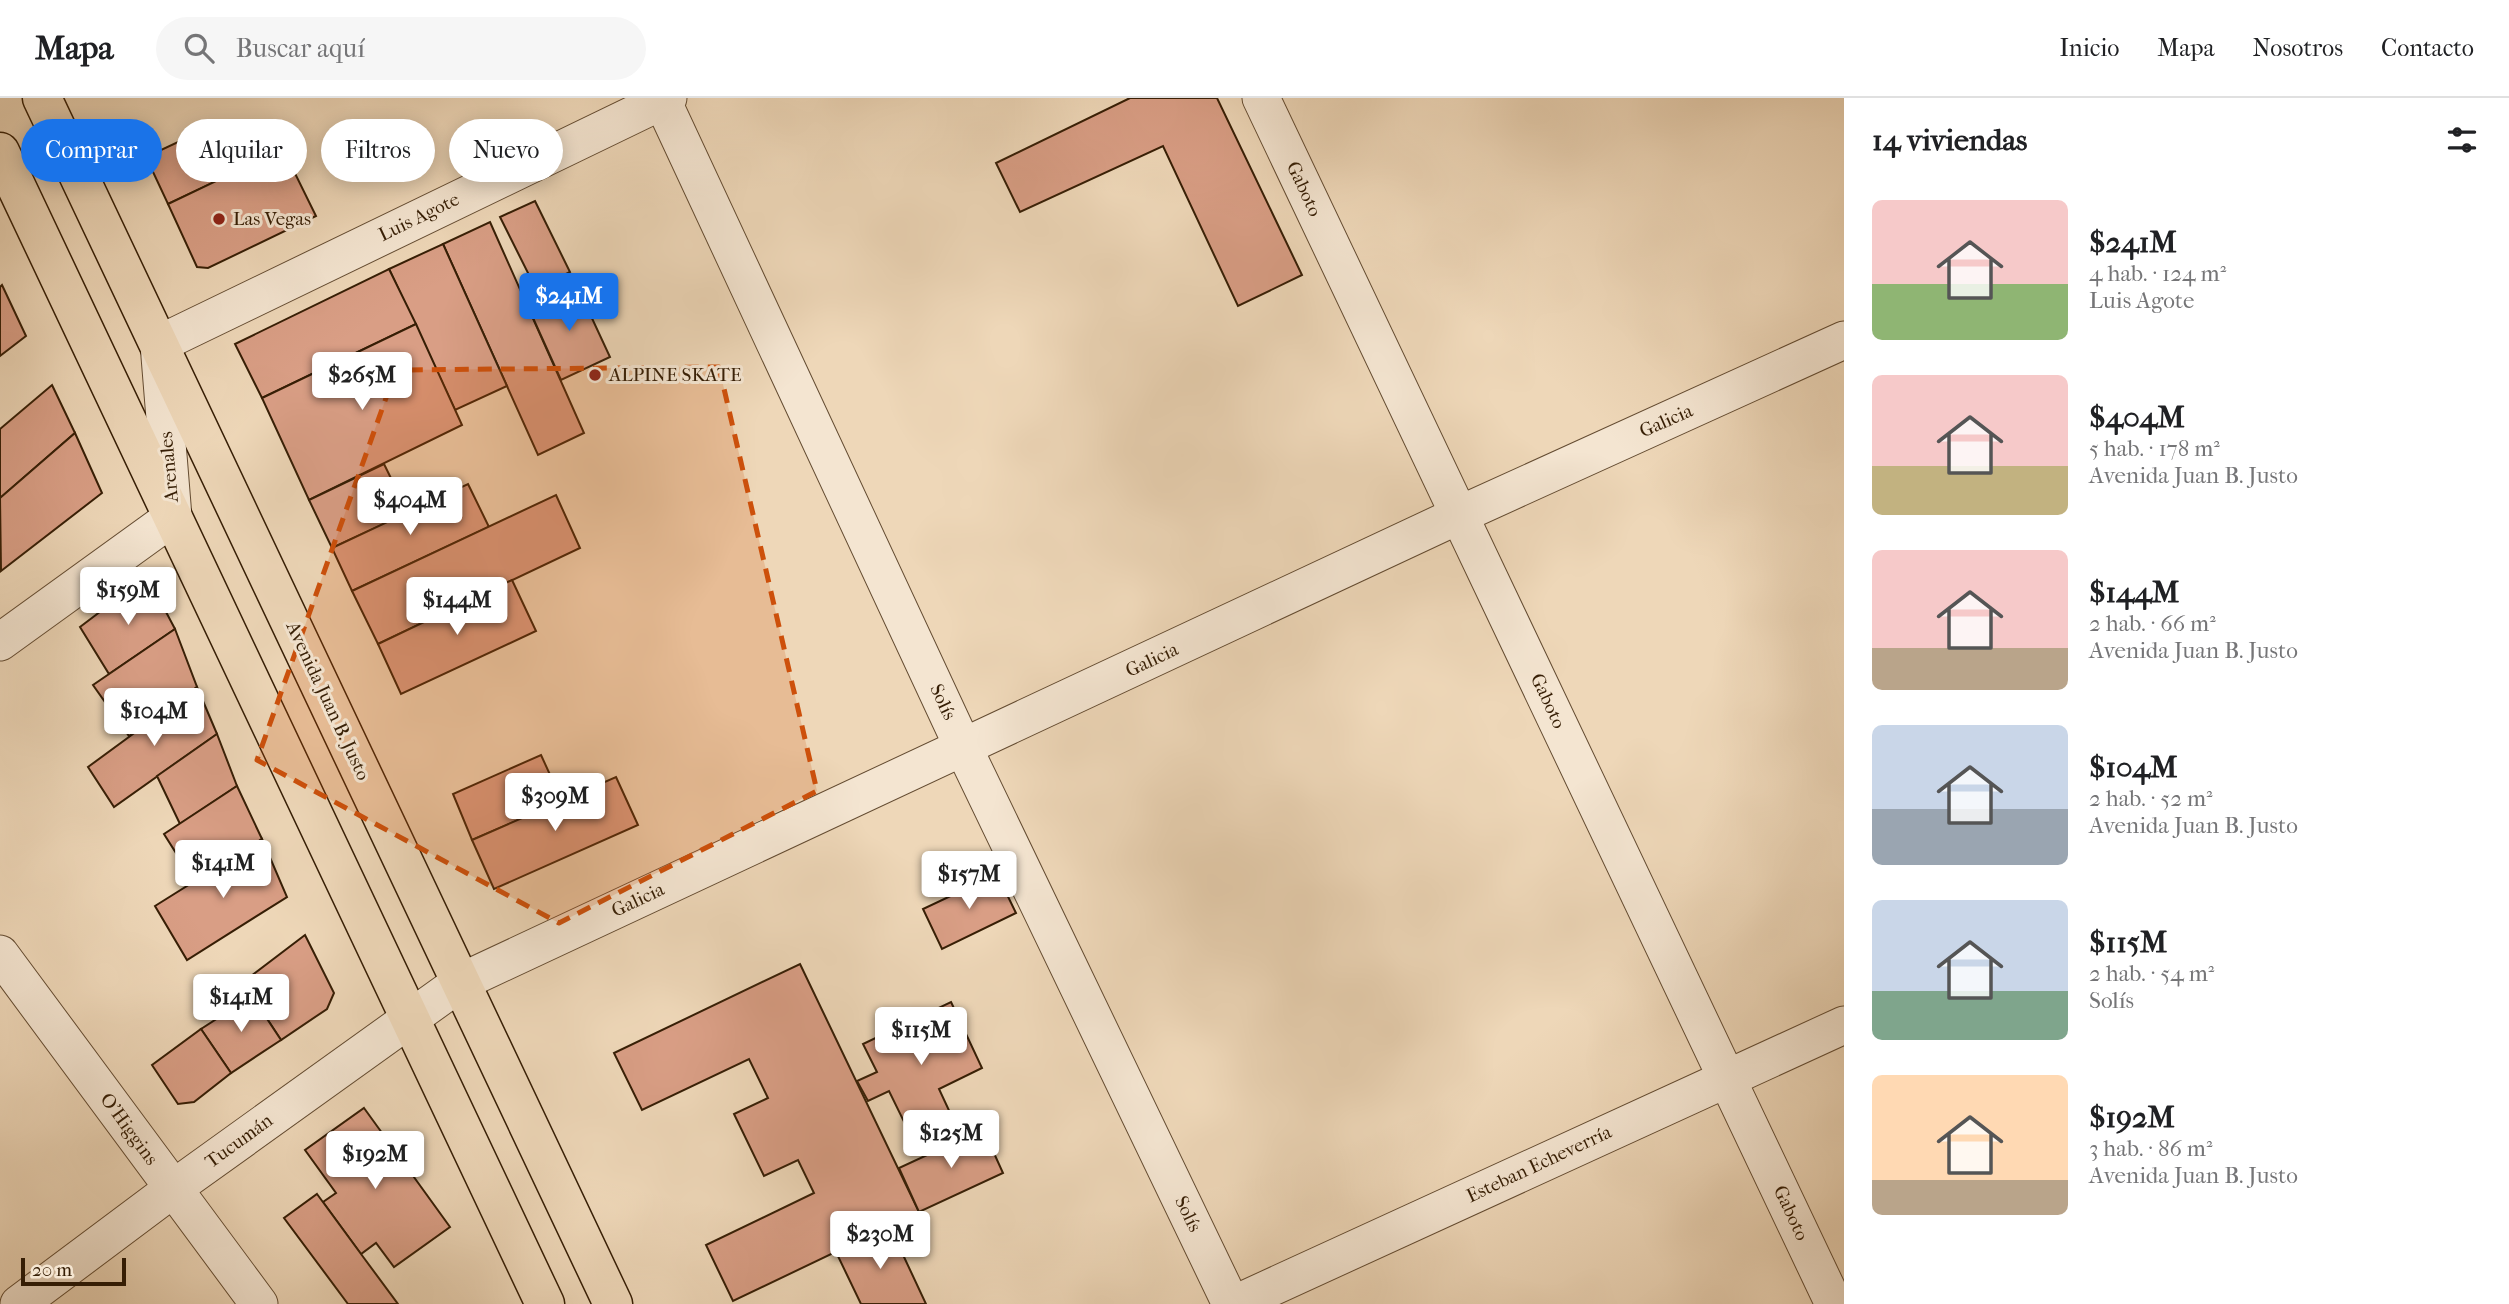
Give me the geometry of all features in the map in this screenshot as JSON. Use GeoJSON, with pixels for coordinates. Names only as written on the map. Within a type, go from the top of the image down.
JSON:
{"type":"FeatureCollection","features":[{"type":"Feature","properties":{"kind":"main road","name":"Avenida Juan B. Justo"},"geometry":{"type":"LineString","coordinates":[[42,98],[613,1304]]}},
{"type":"Feature","properties":{"kind":"main road"},"geometry":{"type":"LineString","coordinates":[[0,152],[545,1304]]}},
{"type":"Feature","properties":{"kind":"street","name":"Gaboto"},"geometry":{"type":"LineString","coordinates":[[1261,98],[1834,1304]]}},
{"type":"Feature","properties":{"kind":"street","name":"Luis Agote"},"geometry":{"type":"LineString","coordinates":[[159,344],[664,99]]}},
{"type":"Feature","properties":{"kind":"street","name":"Solís"},"geometry":{"type":"LineString","coordinates":[[664,99],[964,748],[1233,1304]]}},
{"type":"Feature","properties":{"kind":"street","name":"Galicia"},"geometry":{"type":"LineString","coordinates":[[461,982],[1459,514],[1844,340]]}},
{"type":"Feature","properties":{"kind":"street","name":"Arenales"},"geometry":{"type":"LineString","coordinates":[[0,642],[173,517],[159,344]]}},
{"type":"Feature","properties":{"kind":"street","name":"O'Higgins"},"geometry":{"type":"LineString","coordinates":[[0,954],[259,1304]]}},
{"type":"Feature","properties":{"kind":"street","name":"Tucumán"},"geometry":{"type":"LineString","coordinates":[[19,1304],[174,1188],[461,982]]}},
{"type":"Feature","properties":{"kind":"street","name":"Esteban Echeverría"},"geometry":{"type":"LineString","coordinates":[[1233,1304],[1844,1025]]}},
{"type":"Feature","properties":{"kind":"highlighted area"},"geometry":{"type":"Polygon","coordinates":[[[719,367],[817,791],[559,923],[257,760],[396,370],[719,367]]]}},
{"type":"Feature","properties":{"kind":"building"},"geometry":{"type":"Polygon","coordinates":[[[1130,98],[1217,98],[1302,275],[1238,306],[1163,146],[1020,212],[996,163],[1130,98]]]}},
{"type":"Feature","properties":{"kind":"building"},"geometry":{"type":"Polygon","coordinates":[[[176,143],[176,182],[215,182],[168,204],[158,182],[162,182],[162,150],[176,143]]]}},
{"type":"Feature","properties":{"kind":"building"},"geometry":{"type":"Polygon","coordinates":[[[214,182],[299,182],[316,216],[208,268],[197,267],[168,204],[214,182]]]}},
{"type":"Feature","properties":{"kind":"building"},"geometry":{"type":"Polygon","coordinates":[[[535,201],[570,272],[536,289],[500,217],[535,201]]]}},
{"type":"Feature","properties":{"kind":"building"},"geometry":{"type":"Polygon","coordinates":[[[490,222],[584,433],[538,455],[443,244],[490,222]]]}},
{"type":"Feature","properties":{"kind":"building"},"geometry":{"type":"Polygon","coordinates":[[[443,244],[507,386],[455,410],[389,269],[443,244]]]}},
{"type":"Feature","properties":{"kind":"building"},"geometry":{"type":"Polygon","coordinates":[[[389,269],[416,324],[262,398],[235,344],[389,269]]]}},
{"type":"Feature","properties":{"kind":"building"},"geometry":{"type":"Polygon","coordinates":[[[2,285],[26,336],[0,356],[0,287],[2,285]]]}},
{"type":"Feature","properties":{"kind":"building"},"geometry":{"type":"Polygon","coordinates":[[[577,286],[610,357],[561,380],[529,309],[577,286]]]}},
{"type":"Feature","properties":{"kind":"building"},"geometry":{"type":"Polygon","coordinates":[[[416,324],[462,425],[309,500],[262,398],[416,324]]]}},
{"type":"Feature","properties":{"kind":"building"},"geometry":{"type":"Polygon","coordinates":[[[52,385],[75,433],[0,498],[0,429],[52,385]]]}},
{"type":"Feature","properties":{"kind":"building"},"geometry":{"type":"Polygon","coordinates":[[[75,433],[102,493],[1,571],[0,498],[75,433]]]}},
{"type":"Feature","properties":{"kind":"building"},"geometry":{"type":"Polygon","coordinates":[[[384,464],[408,513],[332,548],[309,500],[384,464]]]}},
{"type":"Feature","properties":{"kind":"building"},"geometry":{"type":"Polygon","coordinates":[[[468,484],[489,527],[352,591],[332,548],[468,484]]]}},
{"type":"Feature","properties":{"kind":"building"},"geometry":{"type":"Polygon","coordinates":[[[556,495],[580,548],[378,644],[352,591],[556,495]]]}},
{"type":"Feature","properties":{"kind":"building"},"geometry":{"type":"Polygon","coordinates":[[[512,580],[536,631],[401,694],[378,644],[512,580]]]}},
{"type":"Feature","properties":{"kind":"building"},"geometry":{"type":"Polygon","coordinates":[[[134,586],[155,591],[175,629],[109,674],[80,627],[134,586]]]}},
{"type":"Feature","properties":{"kind":"building"},"geometry":{"type":"Polygon","coordinates":[[[175,629],[197,687],[129,736],[93,685],[175,629]]]}},
{"type":"Feature","properties":{"kind":"building"},"geometry":{"type":"Polygon","coordinates":[[[197,687],[217,734],[114,807],[88,767],[197,687]]]}},
{"type":"Feature","properties":{"kind":"building"},"geometry":{"type":"Polygon","coordinates":[[[217,734],[237,786],[180,824],[157,776],[217,734]]]}},
{"type":"Feature","properties":{"kind":"building"},"geometry":{"type":"Polygon","coordinates":[[[541,755],[562,801],[472,840],[453,794],[541,755]]]}},
{"type":"Feature","properties":{"kind":"building"},"geometry":{"type":"Polygon","coordinates":[[[616,777],[638,825],[494,889],[472,840],[616,777]]]}},
{"type":"Feature","properties":{"kind":"building"},"geometry":{"type":"Polygon","coordinates":[[[237,786],[262,839],[195,883],[164,834],[237,786]]]}},
{"type":"Feature","properties":{"kind":"building"},"geometry":{"type":"Polygon","coordinates":[[[262,839],[287,897],[187,960],[155,906],[262,839]]]}},
{"type":"Feature","properties":{"kind":"building"},"geometry":{"type":"Polygon","coordinates":[[[997,874],[1016,913],[942,949],[923,909],[997,874]]]}},
{"type":"Feature","properties":{"kind":"building"},"geometry":{"type":"Polygon","coordinates":[[[305,935],[334,993],[327,1009],[281,1040],[243,982],[305,935]]]}},
{"type":"Feature","properties":{"kind":"building"},"geometry":{"type":"Polygon","coordinates":[[[800,964],[919,1212],[733,1301],[706,1245],[814,1193],[798,1160],[764,1176],[734,1114],[768,1098],[749,1059],[642,1110],[614,1053],[800,964]]]}},
{"type":"Feature","properties":{"kind":"building"},"geometry":{"type":"Polygon","coordinates":[[[252,996],[281,1040],[231,1073],[201,1029],[252,996]]]}},
{"type":"Feature","properties":{"kind":"building"},"geometry":{"type":"Polygon","coordinates":[[[951,1002],[982,1068],[939,1089],[953,1119],[912,1138],[889,1091],[868,1101],[857,1081],[877,1072],[863,1044],[951,1002]]]}},
{"type":"Feature","properties":{"kind":"building"},"geometry":{"type":"Polygon","coordinates":[[[201,1029],[231,1073],[194,1102],[178,1104],[152,1065],[201,1029]]]}},
{"type":"Feature","properties":{"kind":"building"},"geometry":{"type":"Polygon","coordinates":[[[364,1108],[450,1227],[394,1267],[376,1243],[361,1254],[323,1202],[336,1193],[305,1150],[364,1108]]]}},
{"type":"Feature","properties":{"kind":"building"},"geometry":{"type":"Polygon","coordinates":[[[983,1129],[1003,1173],[919,1212],[899,1168],[983,1129]]]}},
{"type":"Feature","properties":{"kind":"building"},"geometry":{"type":"Polygon","coordinates":[[[317,1194],[398,1304],[348,1304],[284,1218],[317,1194]]]}},
{"type":"Feature","properties":{"kind":"building"},"geometry":{"type":"Polygon","coordinates":[[[890,1227],[926,1304],[861,1304],[836,1252],[890,1227]]]}},
{"type":"Feature","properties":{"kind":"place","name":"Las Vegas"},"geometry":{"type":"Point","coordinates":[219,219]}},
{"type":"Feature","properties":{"kind":"place","name":"ALPINE SKATE"},"geometry":{"type":"Point","coordinates":[595,375]}}]}
